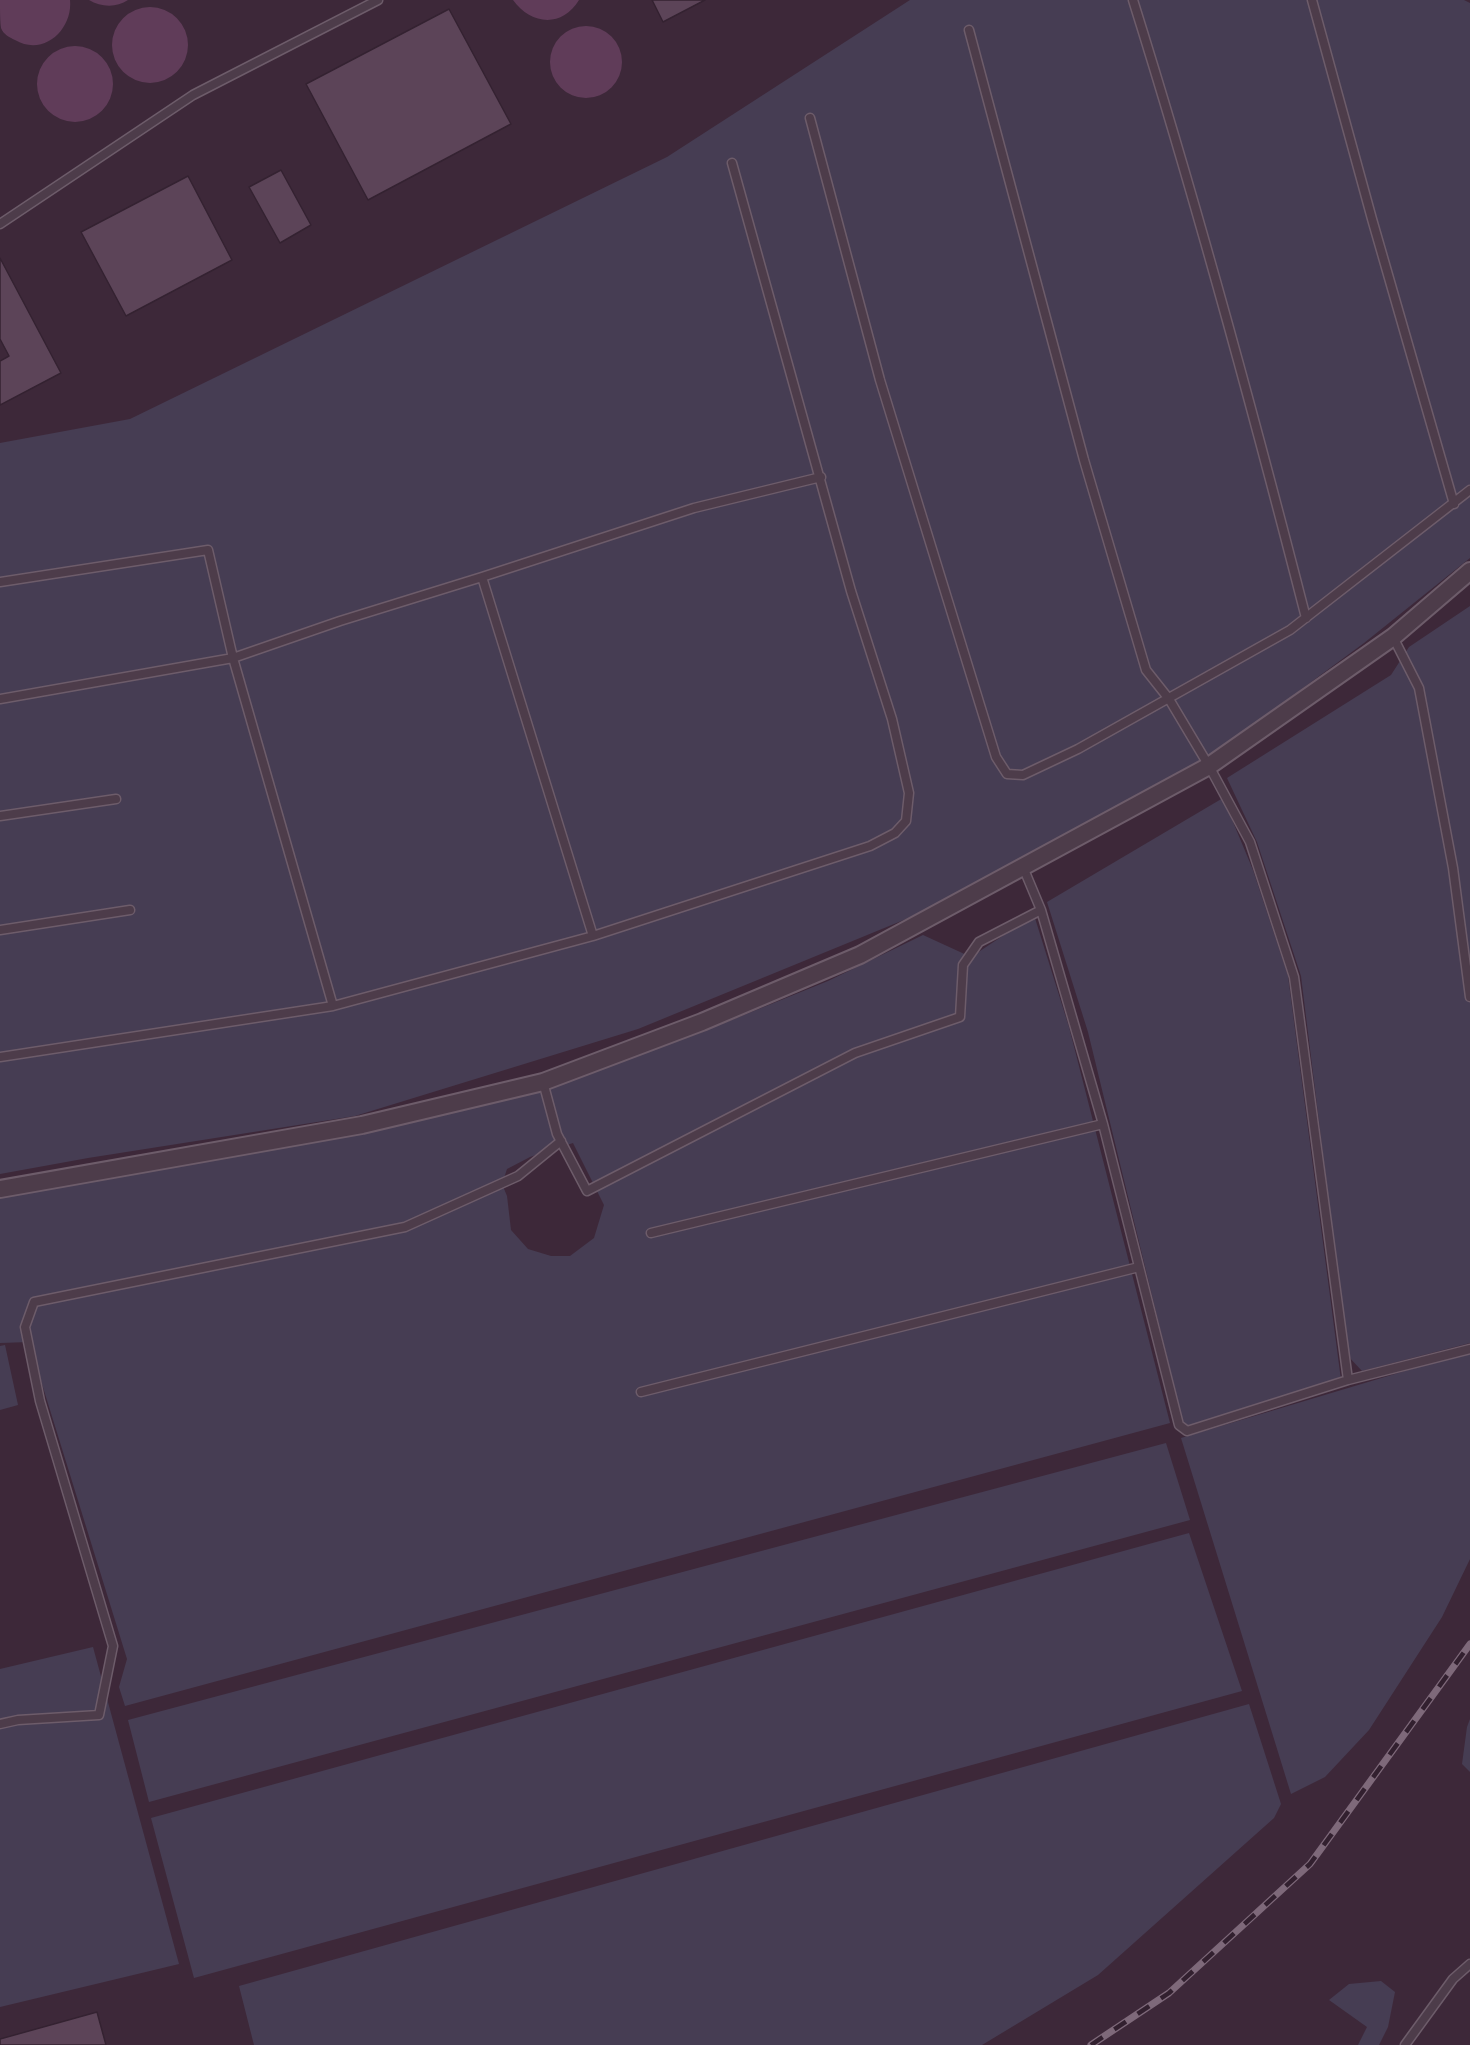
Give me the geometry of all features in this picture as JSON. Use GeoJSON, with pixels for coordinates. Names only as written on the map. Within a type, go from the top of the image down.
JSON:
{"type":"FeatureCollection","features":[{"type":"Feature","properties":{"kind":"street"},"geometry":{"type":"LineString","coordinates":[[0,1189],[362,1125],[543,1082],[702,1022],[860,955],[1209,766],[1393,637],[1470,571]]}},
{"type":"Feature","properties":{"kind":"lane"},"geometry":{"type":"LineString","coordinates":[[0,224],[194,94],[378,0]]}},
{"type":"Feature","properties":{"kind":"lane"},"geometry":{"type":"LineString","coordinates":[[1133,0],[1180,155],[1272,485],[1306,618]]}},
{"type":"Feature","properties":{"kind":"lane"},"geometry":{"type":"LineString","coordinates":[[1312,0],[1454,504]]}},
{"type":"Feature","properties":{"kind":"lane"},"geometry":{"type":"LineString","coordinates":[[969,30],[1121,589],[1146,670],[1169,699],[1250,842],[1294,977],[1348,1380]]}},
{"type":"Feature","properties":{"kind":"lane"},"geometry":{"type":"LineString","coordinates":[[810,118],[880,380],[996,757],[1007,774],[1023,775],[1078,749],[1290,630],[1470,490]]}},
{"type":"Feature","properties":{"kind":"lane"},"geometry":{"type":"LineString","coordinates":[[0,1057],[333,1006],[593,936],[870,846],[896,833],[906,821],[909,793],[892,719],[851,591],[732,163]]}},
{"type":"Feature","properties":{"kind":"lane"},"geometry":{"type":"LineString","coordinates":[[0,699],[233,658],[340,621],[694,508],[821,477]]}},
{"type":"Feature","properties":{"kind":"lane"},"geometry":{"type":"LineString","coordinates":[[0,582],[208,550],[233,658],[333,1006]]}},
{"type":"Feature","properties":{"kind":"lane"},"geometry":{"type":"LineString","coordinates":[[482,577],[593,936]]}},
{"type":"Feature","properties":{"kind":"lane"},"geometry":{"type":"LineString","coordinates":[[1393,637],[1419,688],[1453,868],[1470,997]]}},
{"type":"Feature","properties":{"kind":"lane"},"geometry":{"type":"LineString","coordinates":[[0,816],[116,799]]}},
{"type":"Feature","properties":{"kind":"lane"},"geometry":{"type":"LineString","coordinates":[[1023,867],[1041,910],[1103,1124],[1179,1425],[1187,1431],[1348,1380],[1470,1349]]}},
{"type":"Feature","properties":{"kind":"lane"},"geometry":{"type":"LineString","coordinates":[[0,930],[130,910]]}},
{"type":"Feature","properties":{"kind":"lane"},"geometry":{"type":"LineString","coordinates":[[543,1082],[561,1141],[587,1191],[855,1053],[960,1017],[963,965],[979,942],[1041,910]]}},
{"type":"Feature","properties":{"kind":"lane"},"geometry":{"type":"LineString","coordinates":[[651,1233],[1103,1124]]}},
{"type":"Feature","properties":{"kind":"lane"},"geometry":{"type":"LineString","coordinates":[[0,1724],[18,1720],[99,1715],[112,1646],[40,1401],[25,1327],[34,1302],[405,1227],[518,1176],[561,1141]]}},
{"type":"Feature","properties":{"kind":"lane"},"geometry":{"type":"LineString","coordinates":[[641,1392],[1139,1267]]}},
{"type":"Feature","properties":{"kind":"lane"},"geometry":{"type":"LineString","coordinates":[[1405,2045],[1453,1979],[1470,1964]]}},
{"type":"Feature","properties":{"kind":"shaded area"},"geometry":{"type":"Polygon","coordinates":[[[0,0],[70,0],[70,11],[62,30],[54,37],[36,45],[26,44],[9,37],[2,30],[0,0]]]}},
{"type":"Feature","properties":{"kind":"shaded area"},"geometry":{"type":"Polygon","coordinates":[[[89,0],[128,0],[108,6],[89,0]]]}},
{"type":"Feature","properties":{"kind":"shaded area"},"geometry":{"type":"Polygon","coordinates":[[[513,0],[579,0],[564,15],[546,20],[529,14],[513,0]]]}},
{"type":"Feature","properties":{"kind":"shaded area"},"geometry":{"type":"Polygon","coordinates":[[[910,0],[1464,0],[1470,3],[1470,558],[1364,643],[1219,750],[933,908],[638,1029],[355,1116],[0,1174],[0,443],[130,419],[667,157],[910,0]]]}},
{"type":"Feature","properties":{"kind":"shaded area"},"geometry":{"type":"Polygon","coordinates":[[[150,7],[165,10],[177,18],[185,30],[188,45],[185,60],[177,72],[165,80],[150,83],[135,80],[123,72],[115,60],[112,45],[115,30],[123,18],[135,10],[150,7]]]}},
{"type":"Feature","properties":{"kind":"shaded area"},"geometry":{"type":"Polygon","coordinates":[[[593,26],[612,36],[620,48],[622,62],[620,76],[612,88],[600,96],[579,98],[560,88],[552,76],[550,55],[560,36],[572,28],[593,26]]]}},
{"type":"Feature","properties":{"kind":"shaded area"},"geometry":{"type":"Polygon","coordinates":[[[75,46],[90,49],[102,57],[110,69],[113,84],[110,99],[102,111],[90,119],[75,122],[60,119],[48,111],[40,99],[37,84],[40,69],[48,57],[60,49],[75,46]]]}},
{"type":"Feature","properties":{"kind":"shaded area"},"geometry":{"type":"Polygon","coordinates":[[[1470,606],[1470,1343],[1362,1371],[1348,1356],[1301,976],[1257,842],[1227,778],[1391,675],[1409,647],[1470,606]]]}},
{"type":"Feature","properties":{"kind":"shaded area"},"geometry":{"type":"Polygon","coordinates":[[[1223,798],[1253,870],[1288,976],[1341,1380],[1184,1427],[1088,1032],[1047,902],[1223,798]]]}},
{"type":"Feature","properties":{"kind":"shaded area"},"geometry":{"type":"Polygon","coordinates":[[[1034,915],[1069,1027],[1170,1423],[125,1706],[119,1687],[127,1659],[29,1342],[0,1343],[0,1197],[401,1123],[527,1095],[697,1034],[828,981],[923,935],[971,957],[1034,915]],[[573,1143],[530,1157],[507,1169],[502,1184],[507,1196],[511,1230],[528,1249],[551,1256],[570,1256],[594,1238],[604,1205],[573,1143]]]}},
{"type":"Feature","properties":{"kind":"shaded area"},"geometry":{"type":"Polygon","coordinates":[[[5,1345],[18,1405],[0,1410],[0,1346],[5,1345]]]}},
{"type":"Feature","properties":{"kind":"shaded area"},"geometry":{"type":"Polygon","coordinates":[[[1465,1353],[1470,1354],[1470,1559],[1442,1617],[1369,1730],[1325,1777],[1291,1794],[1181,1438],[1465,1353]]]}},
{"type":"Feature","properties":{"kind":"shaded area"},"geometry":{"type":"Polygon","coordinates":[[[1166,1443],[1190,1520],[149,1802],[128,1720],[1166,1443]]]}},
{"type":"Feature","properties":{"kind":"shaded area"},"geometry":{"type":"Polygon","coordinates":[[[1189,1533],[1242,1691],[194,1978],[151,1818],[1189,1533]]]}},
{"type":"Feature","properties":{"kind":"shaded area"},"geometry":{"type":"Polygon","coordinates":[[[93,1647],[179,1964],[0,2007],[0,1669],[93,1647]]]}},
{"type":"Feature","properties":{"kind":"shaded area"},"geometry":{"type":"Polygon","coordinates":[[[1249,1704],[1281,1804],[1274,1818],[1098,1975],[982,2045],[254,2045],[239,1986],[1249,1704]]]}},
{"type":"Feature","properties":{"kind":"shaded area"},"geometry":{"type":"Polygon","coordinates":[[[1470,1719],[1470,1772],[1462,1764],[1470,1719]]]}},
{"type":"Feature","properties":{"kind":"shaded area"},"geometry":{"type":"Polygon","coordinates":[[[1381,1981],[1395,1992],[1388,2027],[1379,2045],[1358,2045],[1367,2027],[1329,2000],[1349,1984],[1381,1981]]]}},
{"type":"Feature","properties":{"kind":"building"},"geometry":{"type":"Polygon","coordinates":[[[652,0],[705,0],[663,22],[652,0]]]}},
{"type":"Feature","properties":{"kind":"building"},"geometry":{"type":"Polygon","coordinates":[[[449,9],[511,124],[368,200],[306,84],[449,9]]]}},
{"type":"Feature","properties":{"kind":"building"},"geometry":{"type":"Polygon","coordinates":[[[281,170],[311,225],[280,243],[249,187],[281,170]]]}},
{"type":"Feature","properties":{"kind":"building"},"geometry":{"type":"Polygon","coordinates":[[[188,176],[232,260],[126,316],[81,232],[188,176]]]}},
{"type":"Feature","properties":{"kind":"building"},"geometry":{"type":"Polygon","coordinates":[[[0,258],[61,373],[0,405],[0,361],[9,356],[0,339],[0,258]]]}},
{"type":"Feature","properties":{"kind":"building"},"geometry":{"type":"Polygon","coordinates":[[[97,2012],[106,2045],[0,2045],[0,2039],[97,2012]]]}},
{"type":"Feature","properties":{"kind":"railway"},"geometry":{"type":"LineString","coordinates":[[1091,2045],[1169,1993],[1310,1864],[1470,1644]]}}]}
